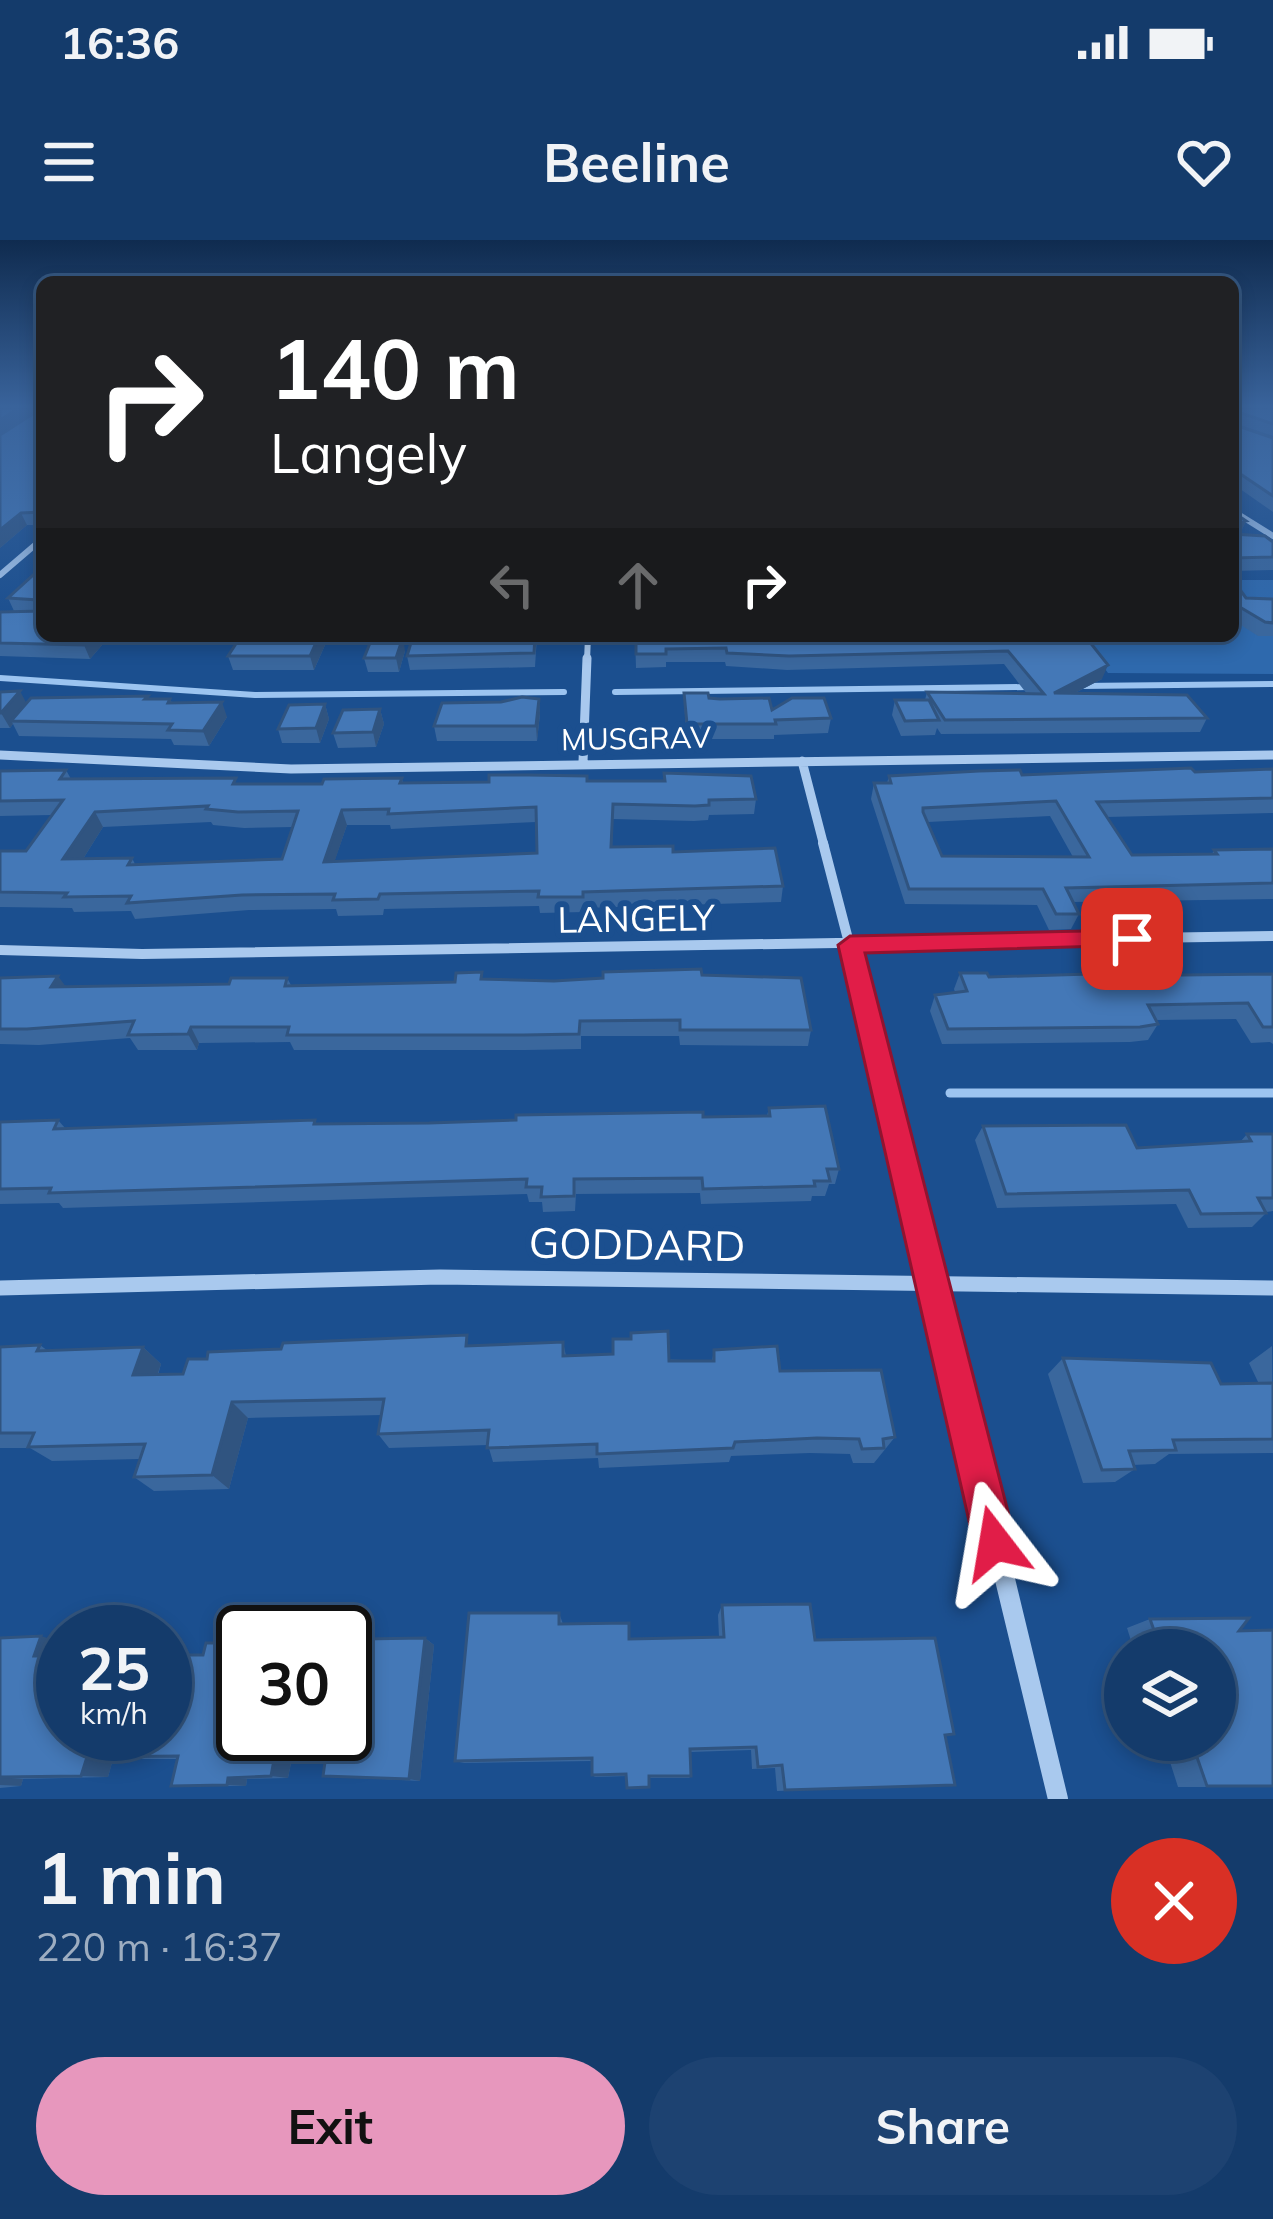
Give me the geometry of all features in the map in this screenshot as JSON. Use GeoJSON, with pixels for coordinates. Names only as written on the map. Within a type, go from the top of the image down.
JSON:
{"type":"FeatureCollection","features":[{"type":"Feature","properties":{"kind":"street"},"geometry":{"type":"LineString","coordinates":[[1239,515],[1273,538]]}},
{"type":"Feature","properties":{"kind":"street"},"geometry":{"type":"LineString","coordinates":[[1258,541],[1273,538]]}},
{"type":"Feature","properties":{"kind":"street"},"geometry":{"type":"LineString","coordinates":[[0,575],[36,543]]}},
{"type":"Feature","properties":{"kind":"street"},"geometry":{"type":"LineString","coordinates":[[583,762],[588,642]]}},
{"type":"Feature","properties":{"kind":"street","name":"MUSGRAV"},"geometry":{"type":"LineString","coordinates":[[0,755],[291,769],[1273,755]]}},
{"type":"Feature","properties":{"kind":"street"},"geometry":{"type":"LineString","coordinates":[[802,761],[1058,1799]]}},
{"type":"Feature","properties":{"kind":"street","name":"LANGELY"},"geometry":{"type":"LineString","coordinates":[[0,950],[142,954],[1273,936]]}},
{"type":"Feature","properties":{"kind":"street","name":"GODDARD"},"geometry":{"type":"LineString","coordinates":[[0,1288],[440,1277],[1273,1288]]}},
{"type":"Feature","properties":{"kind":"shaded area"},"geometry":{"type":"Polygon","coordinates":[[[1239,580],[1273,580],[1273,674],[1108,673],[1085,642],[1239,642],[1239,580]]]}},
{"type":"Feature","properties":{"kind":"building"},"geometry":{"type":"Polygon","coordinates":[[[0,481],[36,481],[36,512],[21,513],[0,530],[0,481]]]}},
{"type":"Feature","properties":{"kind":"building"},"geometry":{"type":"Polygon","coordinates":[[[1250,481],[1273,481],[1273,496],[1250,481]]]}},
{"type":"Feature","properties":{"kind":"building"},"geometry":{"type":"Polygon","coordinates":[[[1239,534],[1265,536],[1273,542],[1273,557],[1239,558],[1239,534]]]}},
{"type":"Feature","properties":{"kind":"building"},"geometry":{"type":"Polygon","coordinates":[[[36,572],[36,600],[8,598],[36,572]]]}},
{"type":"Feature","properties":{"kind":"building"},"geometry":{"type":"Polygon","coordinates":[[[1239,588],[1246,598],[1273,599],[1273,623],[1239,607],[1239,588]]]}},
{"type":"Feature","properties":{"kind":"building"},"geometry":{"type":"Polygon","coordinates":[[[36,611],[36,642],[87,642],[0,643],[0,612],[36,611]]]}},
{"type":"Feature","properties":{"kind":"building"},"geometry":{"type":"Polygon","coordinates":[[[237,642],[316,642],[310,656],[228,656],[237,642]]]}},
{"type":"Feature","properties":{"kind":"building"},"geometry":{"type":"Polygon","coordinates":[[[370,642],[401,642],[396,658],[364,658],[370,642]]]}},
{"type":"Feature","properties":{"kind":"building"},"geometry":{"type":"Polygon","coordinates":[[[411,642],[535,642],[534,653],[407,656],[411,642]]]}},
{"type":"Feature","properties":{"kind":"building"},"geometry":{"type":"Polygon","coordinates":[[[636,642],[1090,642],[1108,665],[1054,693],[1187,695],[1207,718],[945,720],[927,692],[1044,694],[1008,651],[789,656],[727,653],[726,648],[636,654],[636,642]]]}},
{"type":"Feature","properties":{"kind":"building"},"geometry":{"type":"Polygon","coordinates":[[[20,691],[1,713],[0,713],[0,692],[20,691]]]}},
{"type":"Feature","properties":{"kind":"building"},"geometry":{"type":"Polygon","coordinates":[[[684,693],[708,693],[709,698],[720,699],[769,698],[772,710],[792,698],[824,698],[831,718],[775,720],[776,724],[687,724],[684,693]]]}},
{"type":"Feature","properties":{"kind":"building"},"geometry":{"type":"Polygon","coordinates":[[[148,696],[145,699],[170,699],[168,703],[222,702],[203,731],[168,730],[172,724],[11,721],[31,698],[148,696]]]}},
{"type":"Feature","properties":{"kind":"building"},"geometry":{"type":"Polygon","coordinates":[[[539,699],[536,726],[434,726],[442,703],[539,699]]]}},
{"type":"Feature","properties":{"kind":"building"},"geometry":{"type":"Polygon","coordinates":[[[895,700],[929,700],[939,720],[905,721],[895,700]]]}},
{"type":"Feature","properties":{"kind":"building"},"geometry":{"type":"Polygon","coordinates":[[[325,704],[316,728],[278,729],[289,705],[325,704]]]}},
{"type":"Feature","properties":{"kind":"building"},"geometry":{"type":"Polygon","coordinates":[[[380,709],[373,732],[333,733],[343,710],[380,709]]]}},
{"type":"Feature","properties":{"kind":"building"},"geometry":{"type":"Polygon","coordinates":[[[1273,769],[1273,798],[1097,802],[1132,855],[1273,849],[1273,883],[1066,888],[1079,914],[1056,914],[1043,889],[909,889],[874,783],[891,783],[889,776],[979,771],[1020,770],[1022,775],[1273,769]],[[1056,801],[923,808],[942,856],[1089,857],[1056,801]]]}},
{"type":"Feature","properties":{"kind":"building"},"geometry":{"type":"Polygon","coordinates":[[[66,770],[60,779],[236,778],[233,784],[402,778],[400,783],[489,782],[489,775],[587,776],[587,781],[665,781],[664,773],[751,776],[756,799],[709,800],[709,805],[695,806],[613,804],[611,847],[673,846],[673,852],[775,848],[783,886],[583,892],[583,897],[538,897],[539,891],[380,894],[378,899],[333,900],[335,894],[242,895],[127,903],[131,896],[0,892],[0,851],[26,851],[63,800],[0,801],[0,771],[66,770]],[[208,806],[95,812],[63,859],[132,858],[128,865],[282,859],[298,811],[238,812],[206,809],[208,806]],[[536,807],[388,814],[389,809],[342,810],[324,862],[537,853],[536,807]]]}},
{"type":"Feature","properties":{"kind":"building"},"geometry":{"type":"Polygon","coordinates":[[[1151,966],[1177,966],[1182,975],[1273,974],[1273,1027],[1263,1027],[1248,1003],[1148,1005],[1158,1024],[1140,1027],[948,1029],[935,995],[967,991],[960,973],[987,973],[989,977],[1154,972],[1151,966]]]}},
{"type":"Feature","properties":{"kind":"building"},"geometry":{"type":"Polygon","coordinates":[[[701,969],[702,975],[801,978],[811,1030],[680,1030],[680,1020],[580,1021],[579,1034],[524,1035],[287,1035],[289,1027],[191,1027],[188,1034],[128,1035],[134,1021],[0,1029],[0,978],[58,976],[51,987],[229,984],[231,978],[287,978],[285,986],[455,982],[456,973],[482,972],[481,979],[554,981],[603,978],[603,972],[701,969]]]}},
{"type":"Feature","properties":{"kind":"building"},"geometry":{"type":"Polygon","coordinates":[[[825,1106],[839,1169],[827,1169],[830,1181],[814,1181],[815,1186],[703,1189],[702,1178],[574,1179],[574,1196],[541,1197],[542,1187],[526,1187],[527,1179],[49,1193],[51,1188],[0,1189],[0,1122],[58,1120],[54,1129],[315,1120],[314,1124],[429,1123],[516,1120],[516,1115],[703,1112],[703,1117],[770,1116],[769,1108],[825,1106]]]}},
{"type":"Feature","properties":{"kind":"building"},"geometry":{"type":"Polygon","coordinates":[[[1126,1125],[1137,1148],[1251,1141],[1247,1134],[1273,1134],[1273,1198],[1258,1198],[1266,1213],[1201,1214],[1189,1190],[1006,1194],[983,1126],[1126,1125]]]}},
{"type":"Feature","properties":{"kind":"building"},"geometry":{"type":"Polygon","coordinates":[[[668,1331],[669,1361],[714,1361],[714,1350],[777,1346],[780,1371],[881,1370],[895,1437],[883,1439],[884,1448],[862,1449],[859,1439],[817,1438],[735,1442],[733,1448],[597,1454],[597,1444],[487,1448],[489,1430],[378,1434],[384,1399],[232,1402],[212,1475],[134,1477],[145,1444],[28,1447],[34,1433],[0,1433],[0,1347],[40,1345],[37,1351],[143,1347],[133,1375],[183,1374],[188,1359],[207,1359],[208,1352],[281,1349],[283,1343],[467,1335],[466,1346],[563,1342],[563,1356],[613,1354],[613,1339],[668,1331]]]}},
{"type":"Feature","properties":{"kind":"building"},"geometry":{"type":"Polygon","coordinates":[[[1063,1358],[1211,1363],[1221,1384],[1273,1383],[1273,1439],[1173,1440],[1176,1450],[1129,1451],[1135,1469],[1102,1470],[1063,1358]]]}},
{"type":"Feature","properties":{"kind":"building"},"geometry":{"type":"Polygon","coordinates":[[[810,1604],[815,1640],[935,1638],[954,1734],[945,1735],[955,1785],[785,1790],[782,1765],[758,1767],[756,1747],[690,1749],[691,1776],[649,1776],[649,1787],[627,1788],[626,1774],[592,1775],[592,1758],[455,1761],[469,1613],[559,1613],[559,1624],[629,1623],[629,1639],[724,1637],[722,1605],[810,1604]]]}},
{"type":"Feature","properties":{"kind":"building"},"geometry":{"type":"Polygon","coordinates":[[[1249,1618],[1239,1631],[1273,1630],[1273,1786],[1207,1786],[1198,1761],[1236,1761],[1236,1629],[1154,1629],[1150,1619],[1249,1618]]]}},
{"type":"Feature","properties":{"kind":"building"},"geometry":{"type":"Polygon","coordinates":[[[36,1636],[36,1761],[86,1761],[81,1776],[0,1777],[0,1638],[36,1636]]]}},
{"type":"Feature","properties":{"kind":"building"},"geometry":{"type":"Polygon","coordinates":[[[425,1638],[409,1779],[323,1776],[325,1762],[300,1761],[372,1761],[372,1639],[425,1638]]]}},
{"type":"Feature","properties":{"kind":"building"},"geometry":{"type":"Polygon","coordinates":[[[206,1643],[216,1643],[216,1761],[274,1761],[271,1776],[228,1778],[227,1785],[171,1786],[177,1761],[192,1761],[192,1655],[203,1655],[206,1643]]]}},
{"type":"Feature","properties":{"kind":"waterway"},"geometry":{"type":"LineString","coordinates":[[0,678],[255,695],[564,692]]}},
{"type":"Feature","properties":{"kind":"waterway"},"geometry":{"type":"LineString","coordinates":[[1079,686],[1273,684]]}},
{"type":"Feature","properties":{"kind":"waterway"},"geometry":{"type":"LineString","coordinates":[[615,692],[1028,687]]}},
{"type":"Feature","properties":{"kind":"waterway"},"geometry":{"type":"LineString","coordinates":[[950,1093],[1273,1093]]}},
{"type":"Feature","properties":{"kind":"route"},"geometry":{"type":"LineString","coordinates":[[995,1543],[850,945],[1132,939]]}}]}
